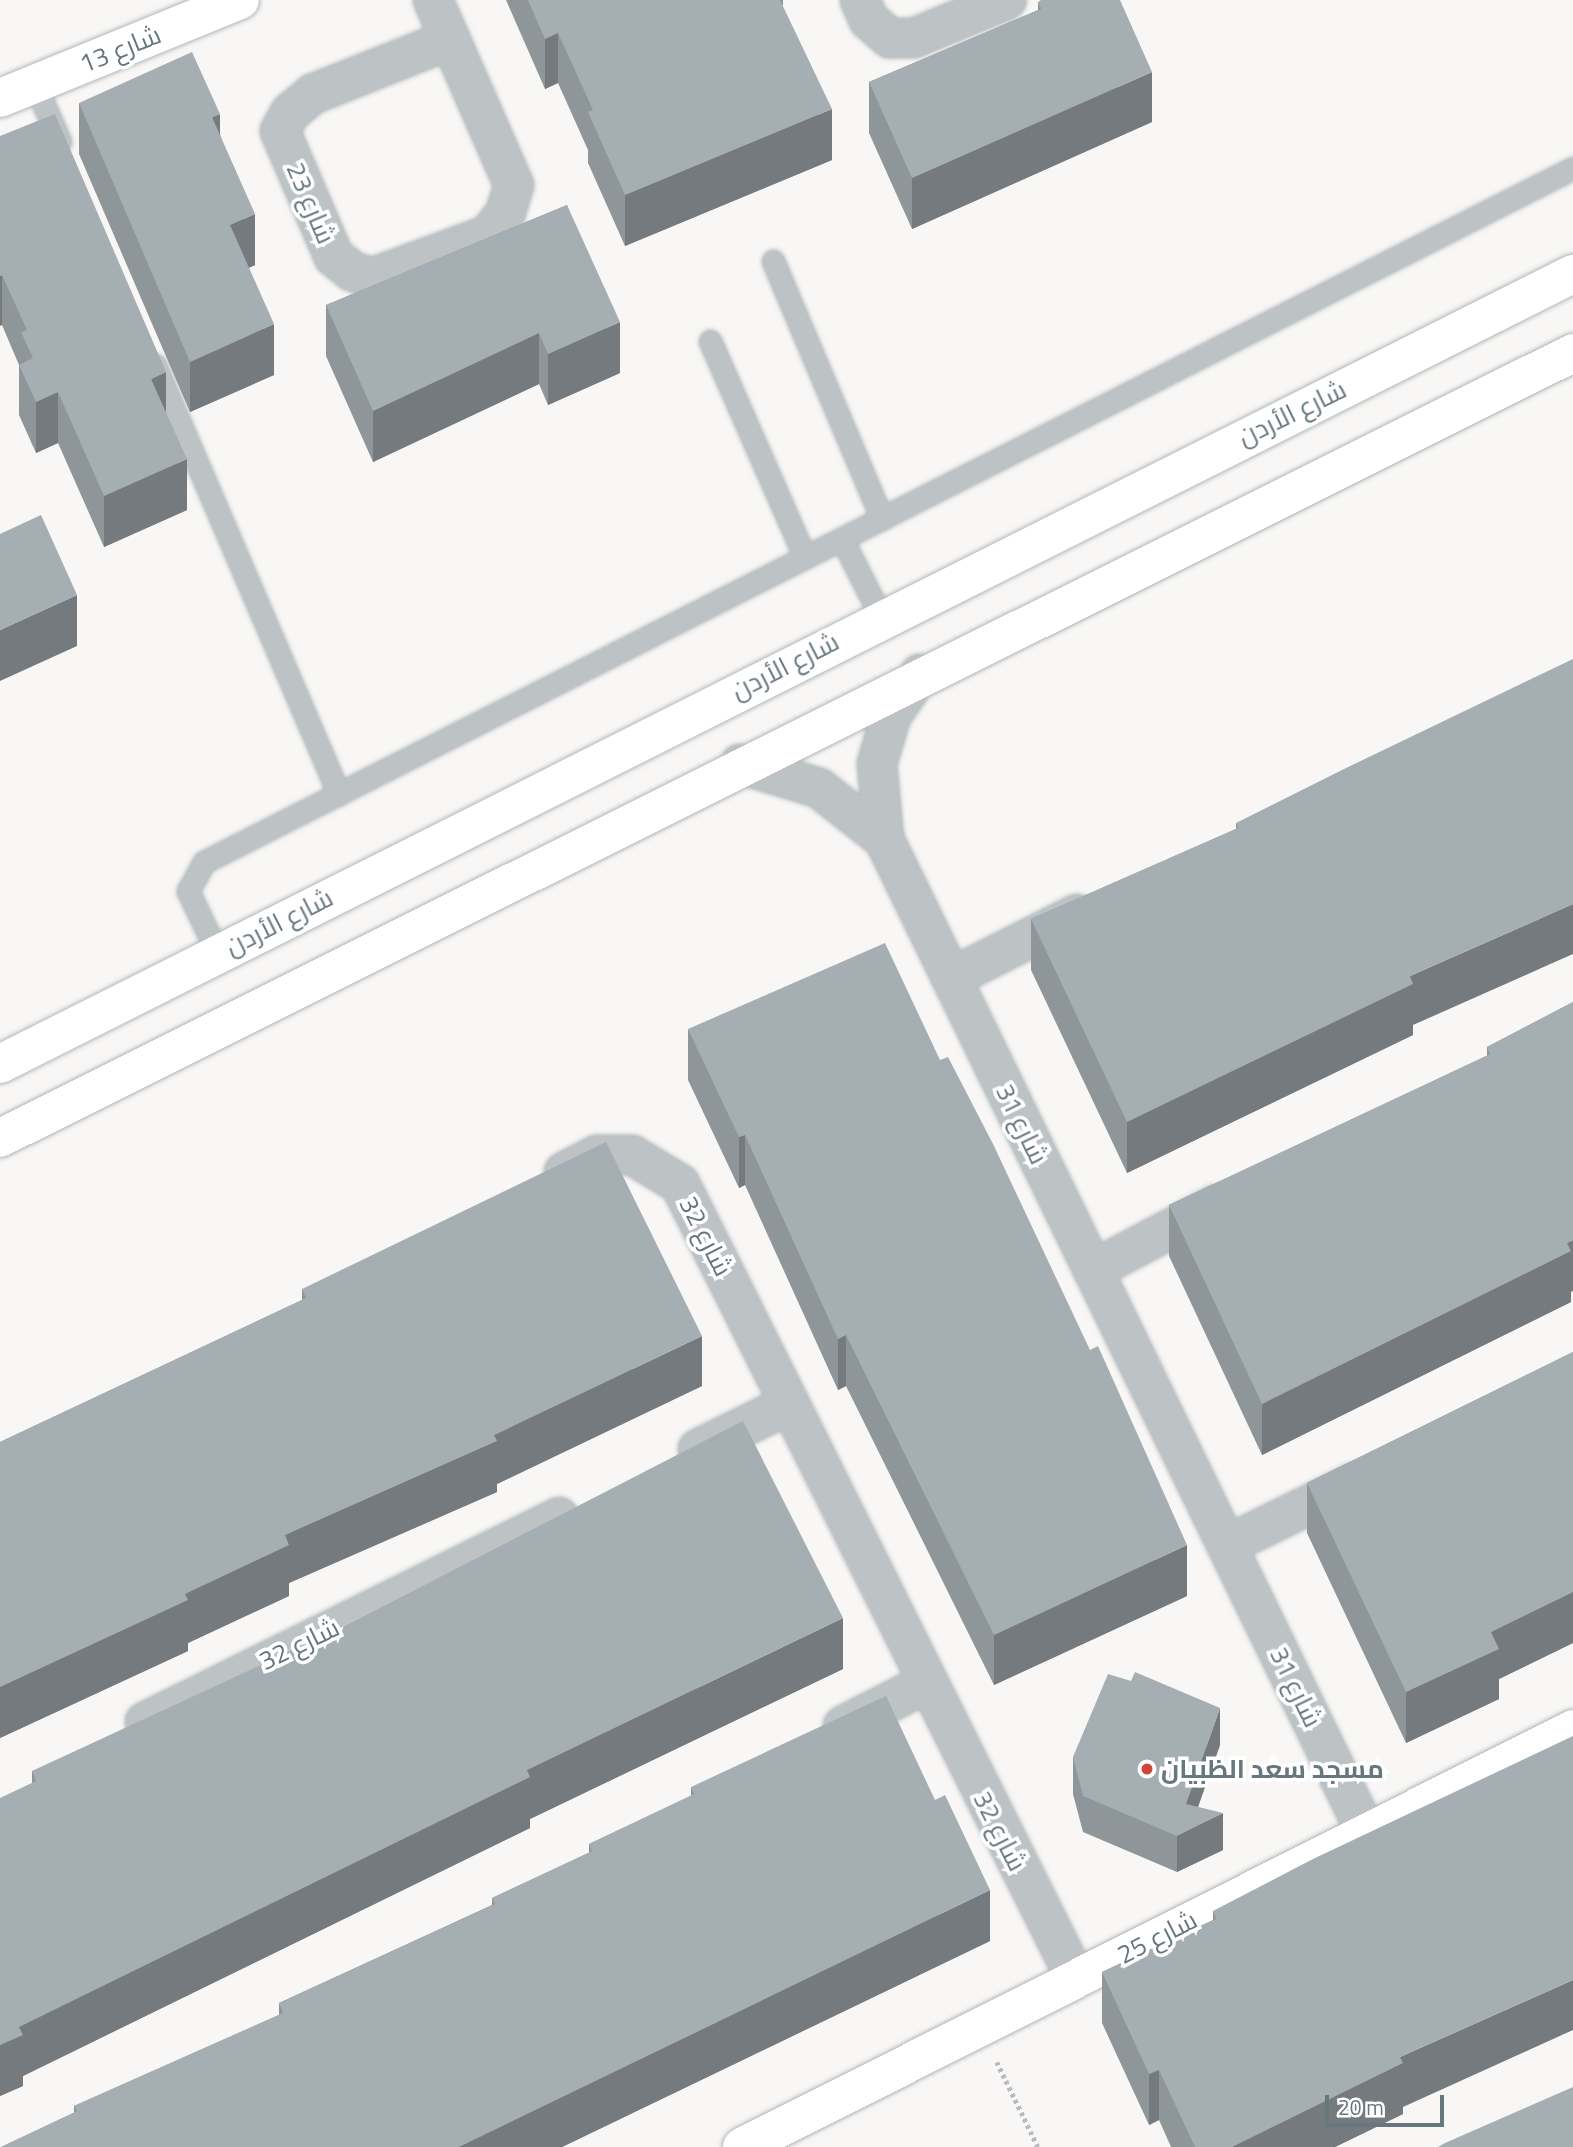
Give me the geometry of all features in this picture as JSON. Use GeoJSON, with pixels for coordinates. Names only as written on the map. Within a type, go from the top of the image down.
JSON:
{"type":"FeatureCollection","features":[{"type":"Feature","properties":{"kind":"main road","name":"شارع 13"},"geometry":{"type":"LineString","coordinates":[[0,98],[240,0]]}},
{"type":"Feature","properties":{"kind":"main road","name":"شارع الأردن"},"geometry":{"type":"LineString","coordinates":[[0,1064],[881,617],[1573,274]]}},
{"type":"Feature","properties":{"kind":"main road"},"geometry":{"type":"LineString","coordinates":[[0,1138],[920,674],[1573,353]]}},
{"type":"Feature","properties":{"kind":"main road","name":"شارع 25"},"geometry":{"type":"LineString","coordinates":[[742,2147],[1365,1830],[1573,1729]]}},
{"type":"Feature","properties":{"kind":"street","name":"23 شارع"},"geometry":{"type":"LineString","coordinates":[[433,0],[514,185],[506,212],[488,235],[372,278],[352,271],[334,257],[280,131],[290,113],[313,94],[449,40]]}},
{"type":"Feature","properties":{"kind":"street"},"geometry":{"type":"LineString","coordinates":[[860,0],[869,20],[890,38],[902,38],[1006,0]]}},
{"type":"Feature","properties":{"kind":"street","name":"شارع 31"},"geometry":{"type":"LineString","coordinates":[[920,674],[891,716],[877,764],[884,839],[1365,1830]]}},
{"type":"Feature","properties":{"kind":"street","name":"شارع 31"},"geometry":{"type":"LineString","coordinates":[[740,764],[819,788],[884,839]]}},
{"type":"Feature","properties":{"kind":"street"},"geometry":{"type":"LineString","coordinates":[[951,978],[1113,896]]}},
{"type":"Feature","properties":{"kind":"street","name":"شارع 32"},"geometry":{"type":"LineString","coordinates":[[535,1186],[597,1155],[632,1155],[670,1175],[680,1184],[925,1684],[1076,1979]]}},
{"type":"Feature","properties":{"kind":"street"},"geometry":{"type":"LineString","coordinates":[[1093,1270],[1253,1185]]}},
{"type":"Feature","properties":{"kind":"street"},"geometry":{"type":"LineString","coordinates":[[665,1465],[790,1404]]}},
{"type":"Feature","properties":{"kind":"street"},"geometry":{"type":"LineString","coordinates":[[1227,1545],[1388,1466]]}},
{"type":"Feature","properties":{"kind":"street","name":"شارع 32"},"geometry":{"type":"LineString","coordinates":[[107,1742],[589,1502]]}},
{"type":"Feature","properties":{"kind":"street"},"geometry":{"type":"LineString","coordinates":[[814,1741],[925,1684]]}},
{"type":"Feature","properties":{"kind":"lane"},"geometry":{"type":"LineString","coordinates":[[35,84],[67,160]]}},
{"type":"Feature","properties":{"kind":"lane"},"geometry":{"type":"LineString","coordinates":[[218,954],[188,891],[195,869],[1573,168]]}},
{"type":"Feature","properties":{"kind":"lane"},"geometry":{"type":"LineString","coordinates":[[773,261],[882,519]]}},
{"type":"Feature","properties":{"kind":"lane"},"geometry":{"type":"LineString","coordinates":[[144,337],[339,794]]}},
{"type":"Feature","properties":{"kind":"lane"},"geometry":{"type":"LineString","coordinates":[[710,341],[805,558]]}},
{"type":"Feature","properties":{"kind":"lane"},"geometry":{"type":"LineString","coordinates":[[842,539],[881,617]]}},
{"type":"Feature","properties":{"kind":"path"},"geometry":{"type":"LineString","coordinates":[[980,2026],[1038,2147]]}},
{"type":"Feature","properties":{"kind":"building"},"geometry":{"type":"Polygon","coordinates":[[[528,0],[780,0],[832,109],[625,195],[588,112],[593,110],[558,33],[545,39],[528,0]]]}},
{"type":"Feature","properties":{"kind":"building"},"geometry":{"type":"Polygon","coordinates":[[[1120,0],[1152,72],[912,178],[869,82],[1041,9],[1038,2],[1120,0]]]}},
{"type":"Feature","properties":{"kind":"building"},"geometry":{"type":"Polygon","coordinates":[[[192,52],[220,114],[212,117],[255,214],[230,225],[274,324],[190,362],[79,103],[192,52]]]}},
{"type":"Feature","properties":{"kind":"building"},"geometry":{"type":"Polygon","coordinates":[[[55,114],[166,372],[151,379],[187,459],[104,496],[58,392],[36,402],[19,365],[33,358],[21,332],[27,330],[2,275],[0,276],[0,136],[55,114]]]}},
{"type":"Feature","properties":{"kind":"building"},"geometry":{"type":"Polygon","coordinates":[[[567,205],[620,322],[548,354],[539,333],[373,411],[326,305],[567,205]]]}},
{"type":"Feature","properties":{"kind":"building"},"geometry":{"type":"Polygon","coordinates":[[[41,515],[77,595],[0,630],[0,534],[41,515]]]}},
{"type":"Feature","properties":{"kind":"building"},"geometry":{"type":"Polygon","coordinates":[[[1573,659],[1573,904],[1410,976],[1413,984],[1127,1122],[1031,919],[1238,828],[1236,823],[1573,659]]]}},
{"type":"Feature","properties":{"kind":"building"},"geometry":{"type":"Polygon","coordinates":[[[885,943],[940,1060],[948,1057],[993,1144],[1090,1350],[1098,1346],[1187,1545],[994,1635],[846,1335],[838,1339],[745,1135],[739,1137],[688,1029],[885,943]]]}},
{"type":"Feature","properties":{"kind":"building"},"geometry":{"type":"Polygon","coordinates":[[[1573,1002],[1573,1240],[1567,1243],[1571,1251],[1262,1404],[1169,1205],[1490,1054],[1487,1047],[1573,1002]]]}},
{"type":"Feature","properties":{"kind":"building"},"geometry":{"type":"Polygon","coordinates":[[[606,1142],[702,1336],[494,1435],[497,1441],[285,1535],[289,1545],[185,1594],[188,1600],[0,1687],[0,1442],[306,1298],[302,1289],[606,1142]]]}},
{"type":"Feature","properties":{"kind":"building"},"geometry":{"type":"Polygon","coordinates":[[[1573,1352],[1573,1592],[1491,1632],[1499,1649],[1406,1692],[1307,1483],[1573,1352]]]}},
{"type":"Feature","properties":{"kind":"building"},"geometry":{"type":"Polygon","coordinates":[[[743,1421],[843,1618],[527,1770],[530,1777],[19,2027],[23,2035],[0,2045],[0,1798],[36,1781],[32,1771],[347,1625],[743,1421]]]}},
{"type":"Feature","properties":{"kind":"building","name":"مسجد سعد الظبيان"},"geometry":{"type":"Polygon","coordinates":[[[1135,1672],[1220,1708],[1186,1804],[1223,1813],[1177,1836],[1083,1796],[1073,1757],[1108,1674],[1131,1681],[1135,1672]]]}},
{"type":"Feature","properties":{"kind":"building"},"geometry":{"type":"Polygon","coordinates":[[[886,1696],[935,1800],[945,1795],[990,1890],[459,2147],[1,2147],[77,2111],[74,2106],[283,2013],[279,2003],[495,1904],[492,1898],[592,1851],[589,1844],[694,1794],[691,1787],[886,1696]]]}},
{"type":"Feature","properties":{"kind":"building"},"geometry":{"type":"Polygon","coordinates":[[[1573,1736],[1573,1980],[1400,2057],[1403,2063],[1232,2147],[1195,2147],[1159,2070],[1149,2074],[1102,1972],[1216,1919],[1213,1911],[1313,1859],[1573,1736]]]}},
{"type":"Feature","properties":{"kind":"building"},"geometry":{"type":"Polygon","coordinates":[[[1573,2087],[1573,2147],[1438,2147],[1445,2143],[1573,2087]]]}},
{"type":"Feature","properties":{"kind":"place","name":"مسجد سعد الظبيان"},"geometry":{"type":"Point","coordinates":[1147,1769]}}]}
